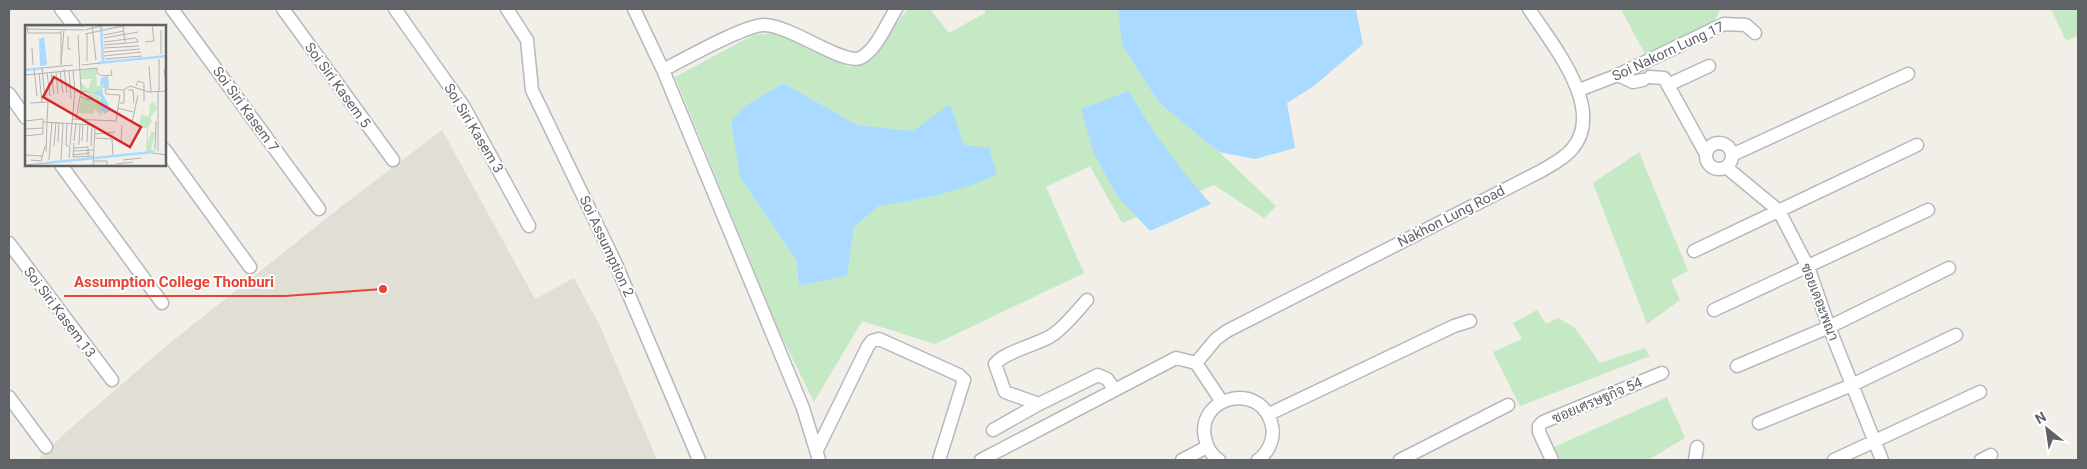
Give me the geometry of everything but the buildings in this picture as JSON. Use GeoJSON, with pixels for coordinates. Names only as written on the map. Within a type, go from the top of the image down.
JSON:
{"type":"FeatureCollection","features":[{"type":"Feature","properties":{"kind":"street"},"geometry":{"type":"LineString","coordinates":[[61,9],[73,25]]}},
{"type":"Feature","properties":{"kind":"street","name":"Soi Siri Kasem 7"},"geometry":{"type":"LineString","coordinates":[[172,9],[319,209]]}},
{"type":"Feature","properties":{"kind":"street","name":"Soi Siri Kasem 5"},"geometry":{"type":"LineString","coordinates":[[283,9],[392,160]]}},
{"type":"Feature","properties":{"kind":"street","name":"Soi Siri Kasem 3"},"geometry":{"type":"LineString","coordinates":[[395,9],[464,106],[528,226]]}},
{"type":"Feature","properties":{"kind":"street","name":"Soi Assumption 2"},"geometry":{"type":"LineString","coordinates":[[507,9],[523,32],[530,54],[529,76],[532,90],[615,262],[699,460]]}},
{"type":"Feature","properties":{"kind":"street"},"geometry":{"type":"LineString","coordinates":[[634,9],[663,70],[803,408],[818,455]]}},
{"type":"Feature","properties":{"kind":"street"},"geometry":{"type":"LineString","coordinates":[[663,70],[719,42],[762,25],[788,30],[841,56],[852,59],[860,58],[872,46],[896,9]]}},
{"type":"Feature","properties":{"kind":"street","name":"Nakhon Lung Road"},"geometry":{"type":"LineString","coordinates":[[1196,363],[1216,339],[1226,331],[1564,157],[1573,148],[1582,132],[1583,112],[1579,90],[1529,9]]}},
{"type":"Feature","properties":{"kind":"street","name":"Soi Nakorn Lung 17"},"geometry":{"type":"LineString","coordinates":[[1579,90],[1618,75],[1724,24],[1746,25],[1755,33]]}},
{"type":"Feature","properties":{"kind":"street"},"geometry":{"type":"LineString","coordinates":[[1618,75],[1633,82],[1664,78],[1668,85],[1710,66]]}},
{"type":"Feature","properties":{"kind":"street"},"geometry":{"type":"LineString","coordinates":[[1732,155],[1908,74]]}},
{"type":"Feature","properties":{"kind":"street","name":"ซอยเดอะพณา"},"geometry":{"type":"LineString","coordinates":[[1668,85],[1706,154],[1706,161],[1718,169],[1726,167],[1780,211],[1808,267],[1829,327],[1882,460]]}},
{"type":"Feature","properties":{"kind":"street"},"geometry":{"type":"LineString","coordinates":[[9,94],[25,117]]}},
{"type":"Feature","properties":{"kind":"street"},"geometry":{"type":"LineString","coordinates":[[1706,154],[1710,147],[1721,143],[1728,147],[1732,155],[1726,167]]}},
{"type":"Feature","properties":{"kind":"street"},"geometry":{"type":"LineString","coordinates":[[1694,251],[1917,145]]}},
{"type":"Feature","properties":{"kind":"street"},"geometry":{"type":"LineString","coordinates":[[166,151],[250,267]]}},
{"type":"Feature","properties":{"kind":"street"},"geometry":{"type":"LineString","coordinates":[[62,166],[162,303]]}},
{"type":"Feature","properties":{"kind":"street"},"geometry":{"type":"LineString","coordinates":[[1714,310],[1928,210]]}},
{"type":"Feature","properties":{"kind":"street","name":"Soi Siri Kasem 13"},"geometry":{"type":"LineString","coordinates":[[9,243],[112,380]]}},
{"type":"Feature","properties":{"kind":"street"},"geometry":{"type":"LineString","coordinates":[[1738,366],[1829,327],[1949,268]]}},
{"type":"Feature","properties":{"kind":"street"},"geometry":{"type":"LineString","coordinates":[[1039,404],[1005,392],[995,364],[1004,356],[1029,348],[1052,336],[1087,300]]}},
{"type":"Feature","properties":{"kind":"street"},"geometry":{"type":"LineString","coordinates":[[1268,414],[1454,326],[1470,321]]}},
{"type":"Feature","properties":{"kind":"street"},"geometry":{"type":"LineString","coordinates":[[1760,423],[1852,385],[1956,334]]}},
{"type":"Feature","properties":{"kind":"street"},"geometry":{"type":"LineString","coordinates":[[818,455],[868,346],[872,341],[879,339],[958,375],[964,380],[939,460]]}},
{"type":"Feature","properties":{"kind":"street"},"geometry":{"type":"LineString","coordinates":[[980,460],[1176,358],[1196,363],[1222,402]]}},
{"type":"Feature","properties":{"kind":"street","name":"ซอยเศรษฐกิจ 54"},"geometry":{"type":"LineString","coordinates":[[1552,460],[1539,432],[1539,426],[1544,422],[1662,373]]}},
{"type":"Feature","properties":{"kind":"street"},"geometry":{"type":"LineString","coordinates":[[993,430],[1039,404],[1098,375],[1107,379],[1115,390]]}},
{"type":"Feature","properties":{"kind":"street"},"geometry":{"type":"LineString","coordinates":[[1834,460],[1980,392]]}},
{"type":"Feature","properties":{"kind":"street"},"geometry":{"type":"LineString","coordinates":[[9,397],[46,447]]}},
{"type":"Feature","properties":{"kind":"street"},"geometry":{"type":"LineString","coordinates":[[1219,460],[1207,447],[1204,432],[1206,420],[1213,409],[1222,402],[1236,398],[1249,399],[1260,405],[1268,414],[1273,428],[1271,443],[1258,460]]}},
{"type":"Feature","properties":{"kind":"street"},"geometry":{"type":"LineString","coordinates":[[1400,460],[1508,406]]}},
{"type":"Feature","properties":{"kind":"street"},"geometry":{"type":"LineString","coordinates":[[1182,460],[1207,447]]}},
{"type":"Feature","properties":{"kind":"street"},"geometry":{"type":"LineString","coordinates":[[1695,460],[1698,447]]}},
{"type":"Feature","properties":{"kind":"shaded area"},"geometry":{"type":"Polygon","coordinates":[[[442,130],[535,299],[574,278],[600,326],[657,460],[38,460],[64,434],[165,347],[338,209],[442,130]]]}},
{"type":"Feature","properties":{"kind":"green space"},"geometry":{"type":"Polygon","coordinates":[[[908,9],[930,9],[949,33],[985,13],[985,9],[1118,9],[1122,45],[1159,103],[1219,152],[1276,206],[1264,218],[1214,185],[1122,223],[1090,166],[1046,187],[1084,273],[935,344],[862,321],[814,402],[780,333],[675,77],[753,35],[775,33],[848,67],[862,65],[908,9]],[[783,83],[748,104],[740,177],[796,260],[799,286],[846,276],[854,227],[879,206],[931,197],[964,145],[913,131],[857,125],[783,83]]]}},
{"type":"Feature","properties":{"kind":"green space"},"geometry":{"type":"Polygon","coordinates":[[[1621,9],[1720,9],[1714,23],[1645,54],[1621,9]]]}},
{"type":"Feature","properties":{"kind":"green space"},"geometry":{"type":"Polygon","coordinates":[[[2051,9],[2078,9],[2078,35],[2066,41],[2051,9]]]}},
{"type":"Feature","properties":{"kind":"green space"},"geometry":{"type":"Polygon","coordinates":[[[1639,152],[1688,271],[1671,280],[1680,300],[1647,324],[1593,183],[1639,152]]]}},
{"type":"Feature","properties":{"kind":"green space"},"geometry":{"type":"Polygon","coordinates":[[[1537,310],[1546,324],[1558,318],[1574,327],[1600,363],[1645,348],[1650,356],[1520,406],[1493,352],[1522,339],[1513,323],[1537,310]]]}},
{"type":"Feature","properties":{"kind":"green space"},"geometry":{"type":"Polygon","coordinates":[[[1667,397],[1685,438],[1648,460],[1561,460],[1554,447],[1667,397]]]}},
{"type":"Feature","properties":{"kind":"water"},"geometry":{"type":"Polygon","coordinates":[[[1118,9],[1353,9],[1356,10],[1363,44],[1314,86],[1287,103],[1295,148],[1255,159],[1219,152],[1159,103],[1122,45],[1118,9]]]}},
{"type":"Feature","properties":{"kind":"water"},"geometry":{"type":"Polygon","coordinates":[[[783,83],[857,125],[913,131],[950,104],[964,145],[989,148],[997,174],[975,184],[931,197],[879,206],[854,227],[847,276],[799,286],[796,260],[740,177],[731,120],[748,104],[783,83]]]}},
{"type":"Feature","properties":{"kind":"water"},"geometry":{"type":"Polygon","coordinates":[[[1129,91],[1167,149],[1211,204],[1150,231],[1118,197],[1094,154],[1081,109],[1129,91]]]}},
{"type":"Feature","properties":{"kind":"place","name":"Assumption College Thonburi"},"geometry":{"type":"Point","coordinates":[383,289]}}]}
